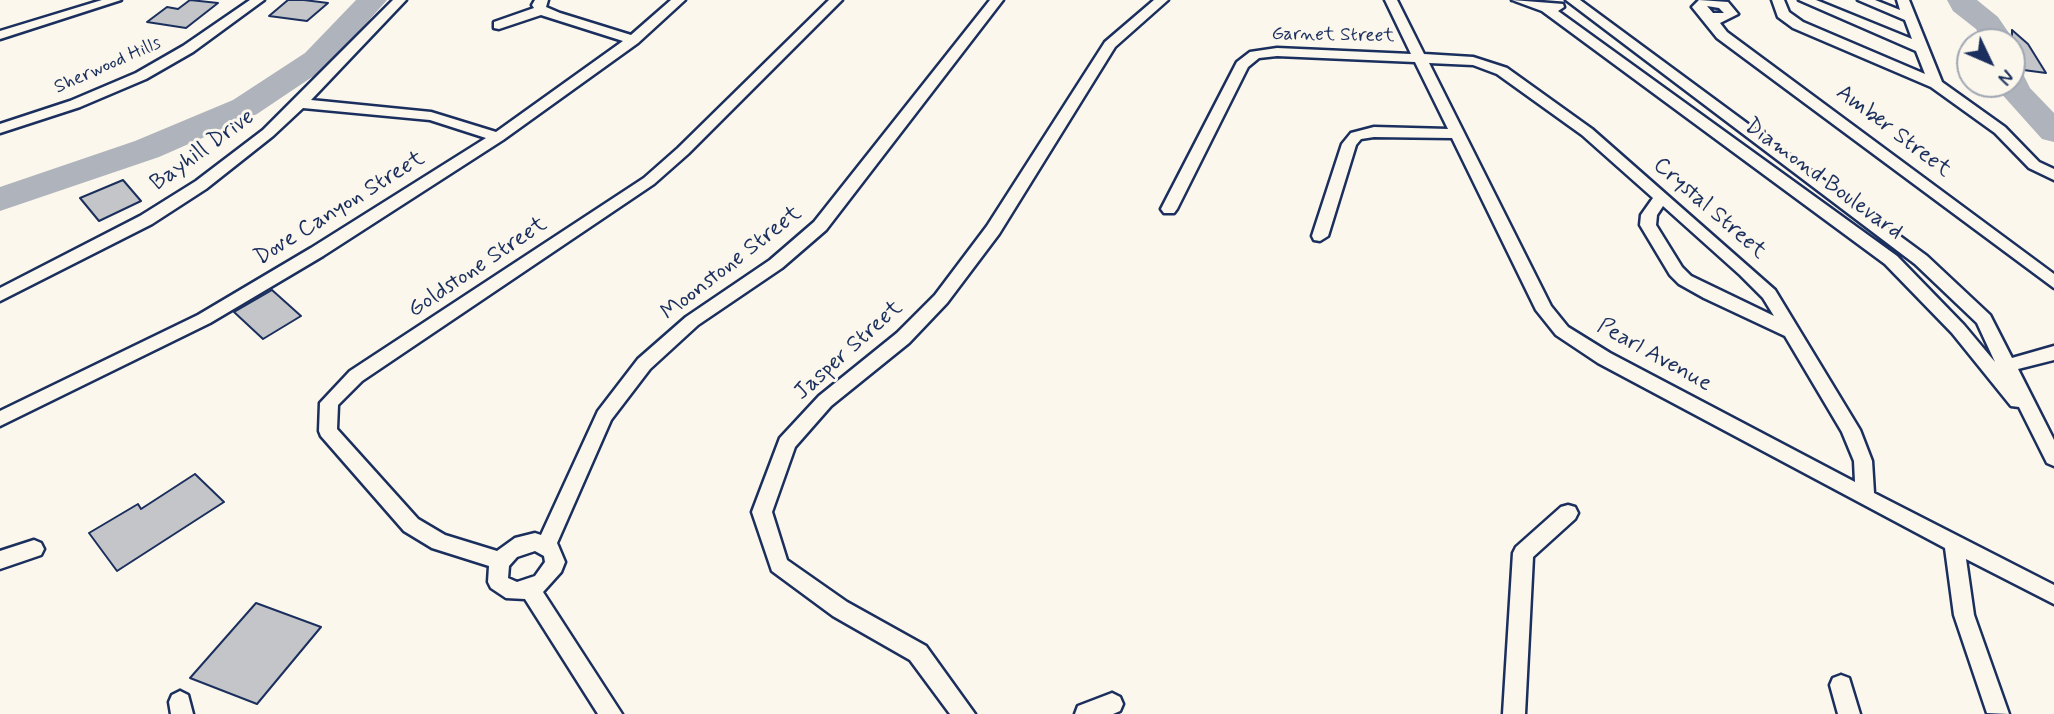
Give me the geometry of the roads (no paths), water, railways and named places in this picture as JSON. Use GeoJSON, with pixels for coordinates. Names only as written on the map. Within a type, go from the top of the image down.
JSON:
{"type":"FeatureCollection","features":[{"type":"Feature","properties":{"kind":"street"},"geometry":{"type":"LineString","coordinates":[[0,36],[115,0]]}},
{"type":"Feature","properties":{"kind":"street","name":"Sherwood Hills"},"geometry":{"type":"LineString","coordinates":[[0,129],[75,104],[141,76],[188,49],[258,0]]}},
{"type":"Feature","properties":{"kind":"street","name":"Bayhill Drive"},"geometry":{"type":"LineString","coordinates":[[0,295],[157,213],[228,164],[300,103],[400,0]]}},
{"type":"Feature","properties":{"kind":"street","name":"Dove Canyon Street"},"geometry":{"type":"LineString","coordinates":[[0,419],[204,319],[317,252],[498,137],[633,40],[679,0]]}},
{"type":"Feature","properties":{"kind":"street","name":"Goldstone Street"},"geometry":{"type":"LineString","coordinates":[[501,561],[439,542],[411,525],[328,431],[329,403],[356,376],[649,180],[683,151],[836,0]]}},
{"type":"Feature","properties":{"kind":"street","name":"Moonstone Street"},"geometry":{"type":"LineString","coordinates":[[546,545],[604,416],[644,364],[692,321],[776,264],[820,226],[997,0]]}},
{"type":"Feature","properties":{"kind":"street","name":"Jasper Street"},"geometry":{"type":"LineString","coordinates":[[964,714],[918,653],[840,608],[779,565],[762,512],[787,443],[825,401],[902,338],[941,299],[993,230],[1110,46],[1162,0]]}},
{"type":"Feature","properties":{"kind":"street","name":"Pearl Avenue"},"geometry":{"type":"LineString","coordinates":[[1391,0],[1544,310],[1562,331],[1604,358],[1864,498],[2054,595]]}},
{"type":"Feature","properties":{"kind":"street"},"geometry":{"type":"LineString","coordinates":[[1518,0],[1546,8],[1563,6],[1571,0]]}},
{"type":"Feature","properties":{"kind":"street","name":"Diamond Boulevard"},"geometry":{"type":"LineString","coordinates":[[1571,0],[1921,260],[1984,319],[1999,368]]}},
{"type":"Feature","properties":{"kind":"street"},"geometry":{"type":"LineString","coordinates":[[1778,0],[1783,14],[1798,25],[1936,84],[2000,131],[2034,165],[2054,175]]}},
{"type":"Feature","properties":{"kind":"street"},"geometry":{"type":"LineString","coordinates":[[1805,0],[1922,48]]}},
{"type":"Feature","properties":{"kind":"street"},"geometry":{"type":"LineString","coordinates":[[1864,0],[1910,18]]}},
{"type":"Feature","properties":{"kind":"street"},"geometry":{"type":"LineString","coordinates":[[1903,0],[1936,84]]}},
{"type":"Feature","properties":{"kind":"street"},"geometry":{"type":"LineString","coordinates":[[499,24],[541,5],[633,40]]}},
{"type":"Feature","properties":{"kind":"street","name":"Diamond Boulevard"},"geometry":{"type":"LineString","coordinates":[[1546,8],[1891,260],[1999,368],[2038,427],[2054,458]]}},
{"type":"Feature","properties":{"kind":"street","name":"Amber Street"},"geometry":{"type":"LineString","coordinates":[[1708,16],[1723,35],[2054,282]]}},
{"type":"Feature","properties":{"kind":"street","name":"Garnet Street"},"geometry":{"type":"LineString","coordinates":[[1169,209],[1242,65],[1255,55],[1277,52],[1420,58]]}},
{"type":"Feature","properties":{"kind":"street","name":"Crystal Street"},"geometry":{"type":"LineString","coordinates":[[1420,58],[1473,61],[1502,71],[1587,132],[1754,278],[1769,294],[1851,430],[1863,461],[1864,498]]}},
{"type":"Feature","properties":{"kind":"street"},"geometry":{"type":"LineString","coordinates":[[300,103],[431,116],[498,137]]}},
{"type":"Feature","properties":{"kind":"street"},"geometry":{"type":"LineString","coordinates":[[1320,236],[1349,144],[1356,136],[1374,132],[1457,134]]}},
{"type":"Feature","properties":{"kind":"street"},"geometry":{"type":"LineString","coordinates":[[1661,197],[1649,215],[1648,225],[1676,271],[1685,280],[1710,294],[1792,332]]}},
{"type":"Feature","properties":{"kind":"street"},"geometry":{"type":"LineString","coordinates":[[1999,368],[2054,353]]}},
{"type":"Feature","properties":{"kind":"street"},"geometry":{"type":"LineString","coordinates":[[1514,714],[1523,553],[1568,513]]}},
{"type":"Feature","properties":{"kind":"street"},"geometry":{"type":"LineString","coordinates":[[535,542],[546,545],[553,552],[555,562],[542,582],[517,592],[506,589],[498,582],[496,571],[501,561],[522,544],[535,542]]}},
{"type":"Feature","properties":{"kind":"street"},"geometry":{"type":"LineString","coordinates":[[1954,544],[1964,615],[1998,713]]}},
{"type":"Feature","properties":{"kind":"street"},"geometry":{"type":"LineString","coordinates":[[0,560],[34,549]]}},
{"type":"Feature","properties":{"kind":"street"},"geometry":{"type":"LineString","coordinates":[[530,589],[611,714]]}},
{"type":"Feature","properties":{"kind":"street"},"geometry":{"type":"LineString","coordinates":[[1841,685],[1849,714]]}},
{"type":"Feature","properties":{"kind":"street"},"geometry":{"type":"LineString","coordinates":[[1086,714],[1112,704]]}},
{"type":"Feature","properties":{"kind":"waterway"},"geometry":{"type":"LineString","coordinates":[[0,199],[147,149],[245,107],[316,60],[372,0]]}},
{"type":"Feature","properties":{"kind":"waterway"},"geometry":{"type":"LineString","coordinates":[[1962,0],[1963,5],[1990,28]]}},
{"type":"Feature","properties":{"kind":"waterway"},"geometry":{"type":"LineString","coordinates":[[2022,98],[2054,132]]}}]}
